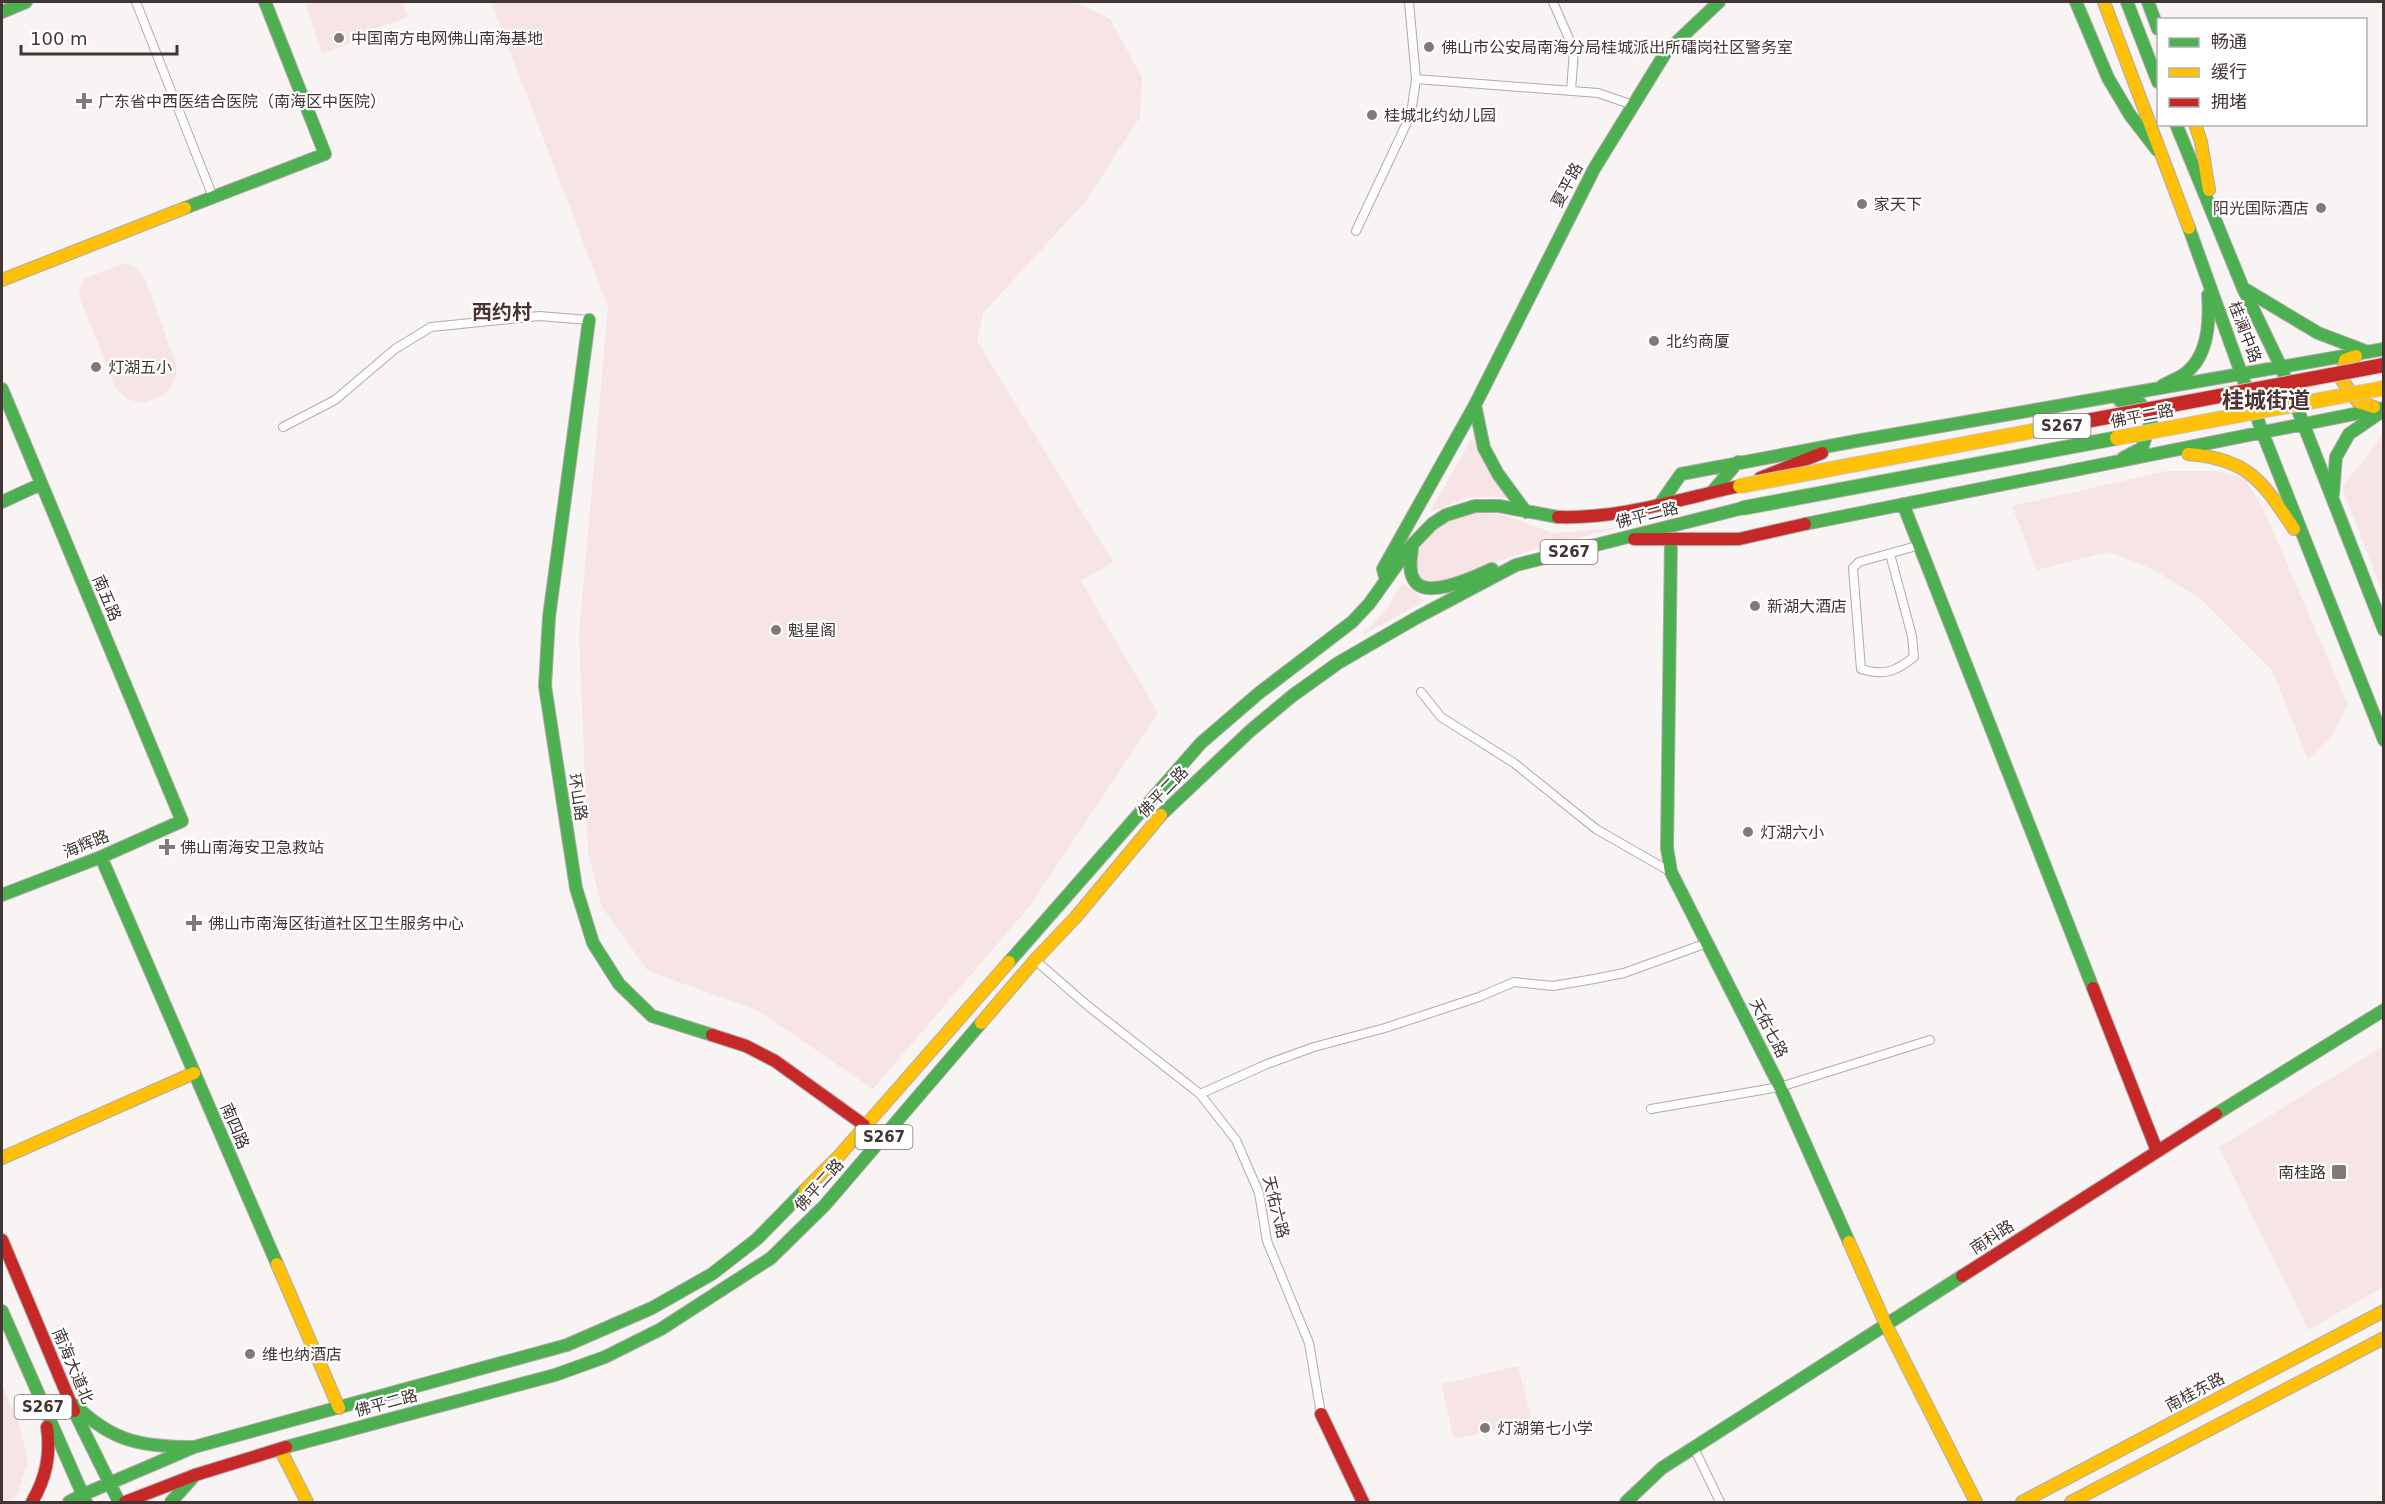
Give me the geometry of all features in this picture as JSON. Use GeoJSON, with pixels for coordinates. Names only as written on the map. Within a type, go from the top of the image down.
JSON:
{"type":"FeatureCollection","features":[{"type":"Feature","properties":{"kind":"main road"},"geometry":{"type":"LineString","coordinates":[[2,12],[26,2]]}},
{"type":"Feature","properties":{"kind":"main road"},"geometry":{"type":"LineString","coordinates":[[2,280],[325,154],[265,2]]}},
{"type":"Feature","properties":{"kind":"main road","name":"夏平路"},"geometry":{"type":"LineString","coordinates":[[1386,580],[1383,569],[1475,405],[1589,178],[1666,52],[1719,2]]}},
{"type":"Feature","properties":{"kind":"main road"},"geometry":{"type":"LineString","coordinates":[[2076,2],[2108,78],[2130,115],[2166,162]]}},
{"type":"Feature","properties":{"kind":"main road","name":"桂澜中路"},"geometry":{"type":"LineString","coordinates":[[2104,2],[2166,162],[2263,434],[2384,740]]}},
{"type":"Feature","properties":{"kind":"main road"},"geometry":{"type":"LineString","coordinates":[[2127,2],[2157,79]]}},
{"type":"Feature","properties":{"kind":"main road"},"geometry":{"type":"LineString","coordinates":[[2148,2],[2157,26]]}},
{"type":"Feature","properties":{"kind":"main road","name":"桂澜中路"},"geometry":{"type":"LineString","coordinates":[[2177,126],[2242,288],[2281,367],[2384,630]]}},
{"type":"Feature","properties":{"kind":"main road"},"geometry":{"type":"LineString","coordinates":[[2195,126],[2204,161],[2211,209]]}},
{"type":"Feature","properties":{"kind":"main road"},"geometry":{"type":"LineString","coordinates":[[2154,390],[2191,368],[2205,345],[2210,309],[2206,276]]}},
{"type":"Feature","properties":{"kind":"main road"},"geometry":{"type":"LineString","coordinates":[[2242,288],[2318,333],[2369,352]]}},
{"type":"Feature","properties":{"kind":"main road","name":"环山路"},"geometry":{"type":"LineString","coordinates":[[590,320],[549,617],[545,686],[576,888],[593,943],[619,984],[652,1016],[746,1046],[776,1060],[864,1125]]}},
{"type":"Feature","properties":{"kind":"main road"},"geometry":{"type":"LineString","coordinates":[[1660,504],[1681,474],[1738,462],[2244,376],[2281,367],[2384,349]]}},
{"type":"Feature","properties":{"kind":"main road"},"geometry":{"type":"LineString","coordinates":[[2369,352],[2345,360],[2341,379],[2353,400],[2364,407],[2384,409]]}},
{"type":"Feature","properties":{"kind":"main road","name":"佛平二路"},"geometry":{"type":"LineString","coordinates":[[69,1503],[84,1499],[110,1483],[194,1448],[567,1345],[652,1308],[712,1274],[757,1239],[823,1173],[1201,743],[1235,712],[1288,670],[1345,631],[1369,604],[1422,532],[1434,521],[1463,508],[1494,504],[1559,518],[1630,510],[1740,486],[2384,365]]}},
{"type":"Feature","properties":{"kind":"main road","name":"佛平二路"},"geometry":{"type":"LineString","coordinates":[[125,1503],[195,1475],[280,1449],[604,1357],[661,1329],[726,1289],[771,1258],[825,1205],[1035,960],[1075,918],[1167,808],[1250,731],[1292,696],[1338,663],[1416,618],[1516,565],[1743,508],[2384,388]]}},
{"type":"Feature","properties":{"kind":"main road","name":"南五路"},"geometry":{"type":"LineString","coordinates":[[2,389],[182,821]]}},
{"type":"Feature","properties":{"kind":"main road"},"geometry":{"type":"LineString","coordinates":[[2104,399],[2140,403],[2151,421],[2142,448],[2113,463]]}},
{"type":"Feature","properties":{"kind":"main road"},"geometry":{"type":"LineString","coordinates":[[1475,405],[1484,448],[1498,474],[1526,512]]}},
{"type":"Feature","properties":{"kind":"main road"},"geometry":{"type":"LineString","coordinates":[[1621,539],[1739,539],[1903,504],[2384,409]]}},
{"type":"Feature","properties":{"kind":"main road"},"geometry":{"type":"LineString","coordinates":[[2333,498],[2336,457],[2349,434],[2384,409]]}},
{"type":"Feature","properties":{"kind":"main road"},"geometry":{"type":"LineString","coordinates":[[1740,486],[1842,444]]}},
{"type":"Feature","properties":{"kind":"main road"},"geometry":{"type":"LineString","coordinates":[[2163,454],[2212,455],[2232,461],[2265,484],[2307,549]]}},
{"type":"Feature","properties":{"kind":"main road"},"geometry":{"type":"LineString","coordinates":[[1712,492],[1738,462]]}},
{"type":"Feature","properties":{"kind":"main road"},"geometry":{"type":"LineString","coordinates":[[2,502],[41,484]]}},
{"type":"Feature","properties":{"kind":"main road"},"geometry":{"type":"LineString","coordinates":[[1903,504],[2157,1151]]}},
{"type":"Feature","properties":{"kind":"main road","name":"天佑七路"},"geometry":{"type":"LineString","coordinates":[[1671,539],[1667,848],[1671,872],[1780,1087],[1886,1325],[1976,1503]]}},
{"type":"Feature","properties":{"kind":"main road"},"geometry":{"type":"LineString","coordinates":[[1412,546],[1408,565],[1414,582],[1421,588],[1431,590],[1444,589],[1500,566],[1516,565]]}},
{"type":"Feature","properties":{"kind":"main road","name":"海辉路"},"geometry":{"type":"LineString","coordinates":[[2,895],[101,857],[182,821]]}},
{"type":"Feature","properties":{"kind":"main road","name":"南四路"},"geometry":{"type":"LineString","coordinates":[[101,857],[339,1408]]}},
{"type":"Feature","properties":{"kind":"main road","name":"南科路"},"geometry":{"type":"LineString","coordinates":[[1626,1503],[1662,1468],[2157,1151],[2384,1010]]}},
{"type":"Feature","properties":{"kind":"main road"},"geometry":{"type":"LineString","coordinates":[[2,1158],[194,1073]]}},
{"type":"Feature","properties":{"kind":"main road","name":"南海大道北"},"geometry":{"type":"LineString","coordinates":[[2,1240],[83,1432],[119,1503]]}},
{"type":"Feature","properties":{"kind":"main road","name":"S267"},"geometry":{"type":"LineString","coordinates":[[2,1311],[84,1499]]}},
{"type":"Feature","properties":{"kind":"main road","name":"南桂东路"},"geometry":{"type":"LineString","coordinates":[[2022,1503],[2384,1311]]}},
{"type":"Feature","properties":{"kind":"main road"},"geometry":{"type":"LineString","coordinates":[[2071,1503],[2384,1338]]}},
{"type":"Feature","properties":{"kind":"main road"},"geometry":{"type":"LineString","coordinates":[[68,1397],[87,1418],[128,1442],[150,1447],[194,1448]]}},
{"type":"Feature","properties":{"kind":"main road"},"geometry":{"type":"LineString","coordinates":[[32,1503],[47,1469],[50,1444],[44,1408]]}},
{"type":"Feature","properties":{"kind":"main road","name":"天佑六路"},"geometry":{"type":"LineString","coordinates":[[1321,1414],[1363,1503]]}},
{"type":"Feature","properties":{"kind":"main road"},"geometry":{"type":"LineString","coordinates":[[280,1449],[308,1503]]}},
{"type":"Feature","properties":{"kind":"main road"},"geometry":{"type":"LineString","coordinates":[[171,1503],[195,1475]]}},
{"type":"Feature","properties":{"kind":"street"},"geometry":{"type":"LineString","coordinates":[[136,2],[213,197]]}},
{"type":"Feature","properties":{"kind":"street"},"geometry":{"type":"LineString","coordinates":[[1356,231],[1411,114],[1416,79],[1409,2]]}},
{"type":"Feature","properties":{"kind":"street"},"geometry":{"type":"LineString","coordinates":[[1553,2],[1574,50],[1571,91]]}},
{"type":"Feature","properties":{"kind":"street"},"geometry":{"type":"LineString","coordinates":[[1416,79],[1598,93],[1633,105]]}},
{"type":"Feature","properties":{"kind":"street"},"geometry":{"type":"LineString","coordinates":[[283,427],[335,400],[395,349],[431,327],[539,316],[590,320]]}},
{"type":"Feature","properties":{"kind":"street"},"geometry":{"type":"LineString","coordinates":[[1890,554],[1912,636],[1914,657],[1900,668],[1878,674],[1861,669],[1853,568],[1859,562],[1920,545]]}},
{"type":"Feature","properties":{"kind":"street"},"geometry":{"type":"LineString","coordinates":[[1421,692],[1441,717],[1514,763],[1596,829],[1671,872]]}},
{"type":"Feature","properties":{"kind":"street"},"geometry":{"type":"LineString","coordinates":[[1200,1094],[1267,1064],[1314,1047],[1385,1028],[1479,997],[1514,982],[1553,986],[1624,973],[1707,943]]}},
{"type":"Feature","properties":{"kind":"street","name":"天佑六路"},"geometry":{"type":"LineString","coordinates":[[1035,960],[1200,1094],[1236,1140],[1259,1193],[1267,1241],[1309,1343],[1321,1414]]}},
{"type":"Feature","properties":{"kind":"street"},"geometry":{"type":"LineString","coordinates":[[1651,1109],[1780,1087],[1930,1040]]}},
{"type":"Feature","properties":{"kind":"street"},"geometry":{"type":"LineString","coordinates":[[1694,1448],[1720,1503]]}},
{"type":"Feature","properties":{"kind":"shaded area"},"geometry":{"type":"Polygon","coordinates":[[[305,2],[403,2],[408,17],[376,28],[378,35],[322,53],[305,2]]]}},
{"type":"Feature","properties":{"kind":"shaded area"},"geometry":{"type":"Polygon","coordinates":[[[491,2],[1075,2],[1110,19],[1142,77],[1140,117],[1086,201],[983,313],[977,341],[1113,562],[1081,581],[1158,713],[1030,906],[873,1089],[757,1010],[648,971],[602,907],[588,852],[579,634],[608,307],[491,2]]]}},
{"type":"Feature","properties":{"kind":"shaded area"},"geometry":{"type":"Polygon","coordinates":[[[126,263],[136,267],[145,279],[177,366],[175,380],[165,395],[142,403],[126,399],[116,388],[81,302],[79,290],[84,278],[126,263]]]}},
{"type":"Feature","properties":{"kind":"shaded area"},"geometry":{"type":"Polygon","coordinates":[[[1474,434],[1489,472],[1512,499],[1491,496],[1467,498],[1430,512],[1474,434]]]}},
{"type":"Feature","properties":{"kind":"shaded area"},"geometry":{"type":"Polygon","coordinates":[[[2383,435],[2383,594],[2342,487],[2383,435]]]}},
{"type":"Feature","properties":{"kind":"shaded area"},"geometry":{"type":"Polygon","coordinates":[[[2166,471],[2217,471],[2245,479],[2264,510],[2348,705],[2330,739],[2308,760],[2272,670],[2202,600],[2154,570],[2108,552],[2037,570],[2012,506],[2166,471]]]}},
{"type":"Feature","properties":{"kind":"shaded area"},"geometry":{"type":"Polygon","coordinates":[[[1480,512],[1504,515],[1553,533],[1617,528],[1508,558],[1444,585],[1433,585],[1423,581],[1415,569],[1414,562],[1423,540],[1446,521],[1480,512]]]}},
{"type":"Feature","properties":{"kind":"shaded area"},"geometry":{"type":"Polygon","coordinates":[[[1403,583],[1425,601],[1361,636],[1385,611],[1403,583]]]}},
{"type":"Feature","properties":{"kind":"shaded area"},"geometry":{"type":"Polygon","coordinates":[[[2383,1046],[2383,1287],[2308,1330],[2219,1147],[2383,1046]]]}},
{"type":"Feature","properties":{"kind":"shaded area"},"geometry":{"type":"Polygon","coordinates":[[[1518,1366],[1532,1421],[1454,1439],[1441,1384],[1518,1366]]]}},
{"type":"Feature","properties":{"kind":"shaded area"},"geometry":{"type":"Polygon","coordinates":[[[2,1385],[18,1421],[28,1461],[17,1495],[6,1502],[2,1502],[2,1385]]]}},
{"type":"Feature","properties":{"kind":"traffic: fast"},"geometry":{"type":"LineString","coordinates":[[2,12],[26,2]]}},
{"type":"Feature","properties":{"kind":"traffic: fast"},"geometry":{"type":"LineString","coordinates":[[185,208],[325,154],[265,2]]}},
{"type":"Feature","properties":{"kind":"traffic: fast"},"geometry":{"type":"LineString","coordinates":[[1386,580],[1383,569],[1475,405],[1594,169],[1666,52],[1719,2]]}},
{"type":"Feature","properties":{"kind":"traffic: fast"},"geometry":{"type":"LineString","coordinates":[[2076,2],[2108,78],[2130,115],[2157,150]]}},
{"type":"Feature","properties":{"kind":"traffic: fast"},"geometry":{"type":"LineString","coordinates":[[2127,2],[2157,79]]}},
{"type":"Feature","properties":{"kind":"traffic: fast"},"geometry":{"type":"LineString","coordinates":[[2148,2],[2157,26]]}},
{"type":"Feature","properties":{"kind":"traffic: fast"},"geometry":{"type":"LineString","coordinates":[[2177,126],[2243,288],[2281,367],[2384,630]]}},
{"type":"Feature","properties":{"kind":"traffic: fast"},"geometry":{"type":"LineString","coordinates":[[2189,228],[2263,434],[2384,740]]}},
{"type":"Feature","properties":{"kind":"traffic: fast"},"geometry":{"type":"LineString","coordinates":[[2243,288],[2318,333],[2368,352]]}},
{"type":"Feature","properties":{"kind":"traffic: fast"},"geometry":{"type":"LineString","coordinates":[[2162,386],[2187,372],[2200,356],[2208,326],[2208,295]]}},
{"type":"Feature","properties":{"kind":"traffic: fast"},"geometry":{"type":"LineString","coordinates":[[589,320],[549,617],[545,686],[576,888],[593,943],[619,984],[652,1016],[712,1035]]}},
{"type":"Feature","properties":{"kind":"traffic: fast"},"geometry":{"type":"LineString","coordinates":[[1660,504],[1681,474],[1856,441],[2384,349]]}},
{"type":"Feature","properties":{"kind":"traffic: fast"},"geometry":{"type":"LineString","coordinates":[[2,389],[182,821],[101,857],[2,895]]}},
{"type":"Feature","properties":{"kind":"traffic: fast"},"geometry":{"type":"LineString","coordinates":[[2120,401],[2140,403],[2151,421],[2142,448],[2123,458]]}},
{"type":"Feature","properties":{"kind":"traffic: fast"},"geometry":{"type":"LineString","coordinates":[[1475,405],[1484,448],[1498,474],[1526,512]]}},
{"type":"Feature","properties":{"kind":"traffic: fast"},"geometry":{"type":"LineString","coordinates":[[1805,524],[2384,408]]}},
{"type":"Feature","properties":{"kind":"traffic: fast"},"geometry":{"type":"LineString","coordinates":[[2333,494],[2336,457],[2349,434],[2381,412]]}},
{"type":"Feature","properties":{"kind":"traffic: fast"},"geometry":{"type":"LineString","coordinates":[[1743,508],[2117,438]]}},
{"type":"Feature","properties":{"kind":"traffic: fast"},"geometry":{"type":"LineString","coordinates":[[1712,492],[1738,462]]}},
{"type":"Feature","properties":{"kind":"traffic: fast"},"geometry":{"type":"LineString","coordinates":[[2,502],[41,484]]}},
{"type":"Feature","properties":{"kind":"traffic: fast"},"geometry":{"type":"LineString","coordinates":[[1903,504],[2093,988]]}},
{"type":"Feature","properties":{"kind":"traffic: fast"},"geometry":{"type":"LineString","coordinates":[[1009,962],[1201,743],[1259,693],[1352,622],[1369,604],[1409,548],[1432,524],[1446,515],[1475,506],[1499,506],[1558,517]]}},
{"type":"Feature","properties":{"kind":"traffic: fast"},"geometry":{"type":"LineString","coordinates":[[1161,815],[1250,731],[1292,696],[1338,663],[1416,618],[1516,565],[1743,508]]}},
{"type":"Feature","properties":{"kind":"traffic: fast"},"geometry":{"type":"LineString","coordinates":[[1671,539],[1667,848],[1671,872],[1780,1087],[1849,1242]]}},
{"type":"Feature","properties":{"kind":"traffic: fast"},"geometry":{"type":"LineString","coordinates":[[1412,548],[1411,573],[1420,586],[1440,588],[1492,569]]}},
{"type":"Feature","properties":{"kind":"traffic: fast"},"geometry":{"type":"LineString","coordinates":[[101,857],[277,1264]]}},
{"type":"Feature","properties":{"kind":"traffic: fast"},"geometry":{"type":"LineString","coordinates":[[2216,1114],[2384,1010]]}},
{"type":"Feature","properties":{"kind":"traffic: fast"},"geometry":{"type":"LineString","coordinates":[[286,1447],[555,1375],[605,1357],[661,1329],[771,1258],[825,1205],[981,1023]]}},
{"type":"Feature","properties":{"kind":"traffic: fast"},"geometry":{"type":"LineString","coordinates":[[82,1495],[194,1447],[567,1345],[652,1308],[712,1274],[757,1239],[805,1190]]}},
{"type":"Feature","properties":{"kind":"traffic: fast"},"geometry":{"type":"LineString","coordinates":[[1626,1502],[1662,1468],[1962,1276]]}},
{"type":"Feature","properties":{"kind":"traffic: fast"},"geometry":{"type":"LineString","coordinates":[[2,1311],[86,1502]]}},
{"type":"Feature","properties":{"kind":"traffic: fast"},"geometry":{"type":"LineString","coordinates":[[75,1405],[102,1427],[129,1440],[159,1446],[194,1447]]}},
{"type":"Feature","properties":{"kind":"traffic: fast"},"geometry":{"type":"LineString","coordinates":[[74,1411],[119,1502]]}},
{"type":"Feature","properties":{"kind":"traffic: fast"},"geometry":{"type":"LineString","coordinates":[[171,1502],[195,1475]]}},
{"type":"Feature","properties":{"kind":"traffic: fast"},"geometry":{"type":"LineString","coordinates":[[69,1502],[82,1495]]}},
{"type":"Feature","properties":{"kind":"traffic: slow"},"geometry":{"type":"LineString","coordinates":[[2104,2],[2189,228]]}},
{"type":"Feature","properties":{"kind":"traffic: slow"},"geometry":{"type":"LineString","coordinates":[[2196,126],[2201,142],[2209,190]]}},
{"type":"Feature","properties":{"kind":"traffic: slow"},"geometry":{"type":"LineString","coordinates":[[2,280],[185,208]]}},
{"type":"Feature","properties":{"kind":"traffic: slow"},"geometry":{"type":"LineString","coordinates":[[2356,356],[2345,360],[2341,379],[2358,402],[2374,407]]}},
{"type":"Feature","properties":{"kind":"traffic: slow"},"geometry":{"type":"LineString","coordinates":[[2117,438],[2384,388]]}},
{"type":"Feature","properties":{"kind":"traffic: slow"},"geometry":{"type":"LineString","coordinates":[[1740,486],[2049,428]]}},
{"type":"Feature","properties":{"kind":"traffic: slow"},"geometry":{"type":"LineString","coordinates":[[2188,454],[2226,461],[2252,475],[2273,498],[2294,529]]}},
{"type":"Feature","properties":{"kind":"traffic: slow"},"geometry":{"type":"LineString","coordinates":[[981,1023],[1075,918],[1161,815]]}},
{"type":"Feature","properties":{"kind":"traffic: slow"},"geometry":{"type":"LineString","coordinates":[[805,1190],[838,1157],[1009,962]]}},
{"type":"Feature","properties":{"kind":"traffic: slow"},"geometry":{"type":"LineString","coordinates":[[2,1158],[194,1073]]}},
{"type":"Feature","properties":{"kind":"traffic: slow"},"geometry":{"type":"LineString","coordinates":[[1849,1242],[1886,1325],[1976,1502]]}},
{"type":"Feature","properties":{"kind":"traffic: slow"},"geometry":{"type":"LineString","coordinates":[[277,1264],[339,1408]]}},
{"type":"Feature","properties":{"kind":"traffic: slow"},"geometry":{"type":"LineString","coordinates":[[2022,1502],[2384,1311]]}},
{"type":"Feature","properties":{"kind":"traffic: slow"},"geometry":{"type":"LineString","coordinates":[[2071,1502],[2384,1338]]}},
{"type":"Feature","properties":{"kind":"traffic: slow"},"geometry":{"type":"LineString","coordinates":[[280,1449],[307,1502]]}},
{"type":"Feature","properties":{"kind":"traffic: jam"},"geometry":{"type":"LineString","coordinates":[[2049,428],[2384,365]]}},
{"type":"Feature","properties":{"kind":"traffic: jam"},"geometry":{"type":"LineString","coordinates":[[1760,478],[1822,453]]}},
{"type":"Feature","properties":{"kind":"traffic: jam"},"geometry":{"type":"LineString","coordinates":[[1558,517],[1604,515],[1740,486]]}},
{"type":"Feature","properties":{"kind":"traffic: jam"},"geometry":{"type":"LineString","coordinates":[[1634,539],[1739,539],[1805,524]]}},
{"type":"Feature","properties":{"kind":"traffic: jam"},"geometry":{"type":"LineString","coordinates":[[2093,988],[2157,1151]]}},
{"type":"Feature","properties":{"kind":"traffic: jam"},"geometry":{"type":"LineString","coordinates":[[712,1035],[746,1046],[775,1061],[864,1125]]}},
{"type":"Feature","properties":{"kind":"traffic: jam"},"geometry":{"type":"LineString","coordinates":[[1962,1276],[2216,1114]]}},
{"type":"Feature","properties":{"kind":"traffic: jam"},"geometry":{"type":"LineString","coordinates":[[2,1240],[74,1411]]}},
{"type":"Feature","properties":{"kind":"traffic: jam"},"geometry":{"type":"LineString","coordinates":[[1321,1414],[1363,1502]]}},
{"type":"Feature","properties":{"kind":"traffic: jam"},"geometry":{"type":"LineString","coordinates":[[32,1502],[41,1484],[46,1466],[47,1427]]}},
{"type":"Feature","properties":{"kind":"traffic: jam"},"geometry":{"type":"LineString","coordinates":[[125,1502],[195,1475],[286,1447]]}},
{"type":"Feature","properties":{"kind":"place","name":"中国南方电网佛山南海基地"},"geometry":{"type":"Point","coordinates":[339,38]}},
{"type":"Feature","properties":{"kind":"place","name":"佛山市公安局南海分局桂城派出所礌岗社区警务室"},"geometry":{"type":"Point","coordinates":[1429,47]}},
{"type":"Feature","properties":{"kind":"place","name":"广东省中西医结合医院（南海区中医院）"},"geometry":{"type":"Point","coordinates":[84,101]}},
{"type":"Feature","properties":{"kind":"place","name":"桂城北约幼儿园"},"geometry":{"type":"Point","coordinates":[1372,115]}},
{"type":"Feature","properties":{"kind":"place","name":"家天下"},"geometry":{"type":"Point","coordinates":[1862,204]}},
{"type":"Feature","properties":{"kind":"place","name":"阳光国际酒店"},"geometry":{"type":"Point","coordinates":[2321,208]}},
{"type":"Feature","properties":{"kind":"place","name":"北约商厦"},"geometry":{"type":"Point","coordinates":[1654,341]}},
{"type":"Feature","properties":{"kind":"place","name":"灯湖五小"},"geometry":{"type":"Point","coordinates":[96,367]}},
{"type":"Feature","properties":{"kind":"place","name":"新湖大酒店"},"geometry":{"type":"Point","coordinates":[1755,606]}},
{"type":"Feature","properties":{"kind":"place","name":"魁星阁"},"geometry":{"type":"Point","coordinates":[776,630]}},
{"type":"Feature","properties":{"kind":"place","name":"灯湖六小"},"geometry":{"type":"Point","coordinates":[1748,832]}},
{"type":"Feature","properties":{"kind":"place","name":"佛山南海安卫急救站"},"geometry":{"type":"Point","coordinates":[167,847]}},
{"type":"Feature","properties":{"kind":"place","name":"佛山市南海区街道社区卫生服务中心"},"geometry":{"type":"Point","coordinates":[194,923]}},
{"type":"Feature","properties":{"kind":"place","name":"南桂路"},"geometry":{"type":"Point","coordinates":[2339,1172]}},
{"type":"Feature","properties":{"kind":"place","name":"维也纳酒店"},"geometry":{"type":"Point","coordinates":[250,1354]}},
{"type":"Feature","properties":{"kind":"place","name":"灯湖第七小学"},"geometry":{"type":"Point","coordinates":[1485,1428]}},
{"type":"Feature","properties":{"kind":"district","name":"西约村"},"geometry":{"type":"Point","coordinates":[502,312]}},
{"type":"Feature","properties":{"kind":"district","name":"桂城街道"},"geometry":{"type":"Point","coordinates":[2266,400]}}]}
